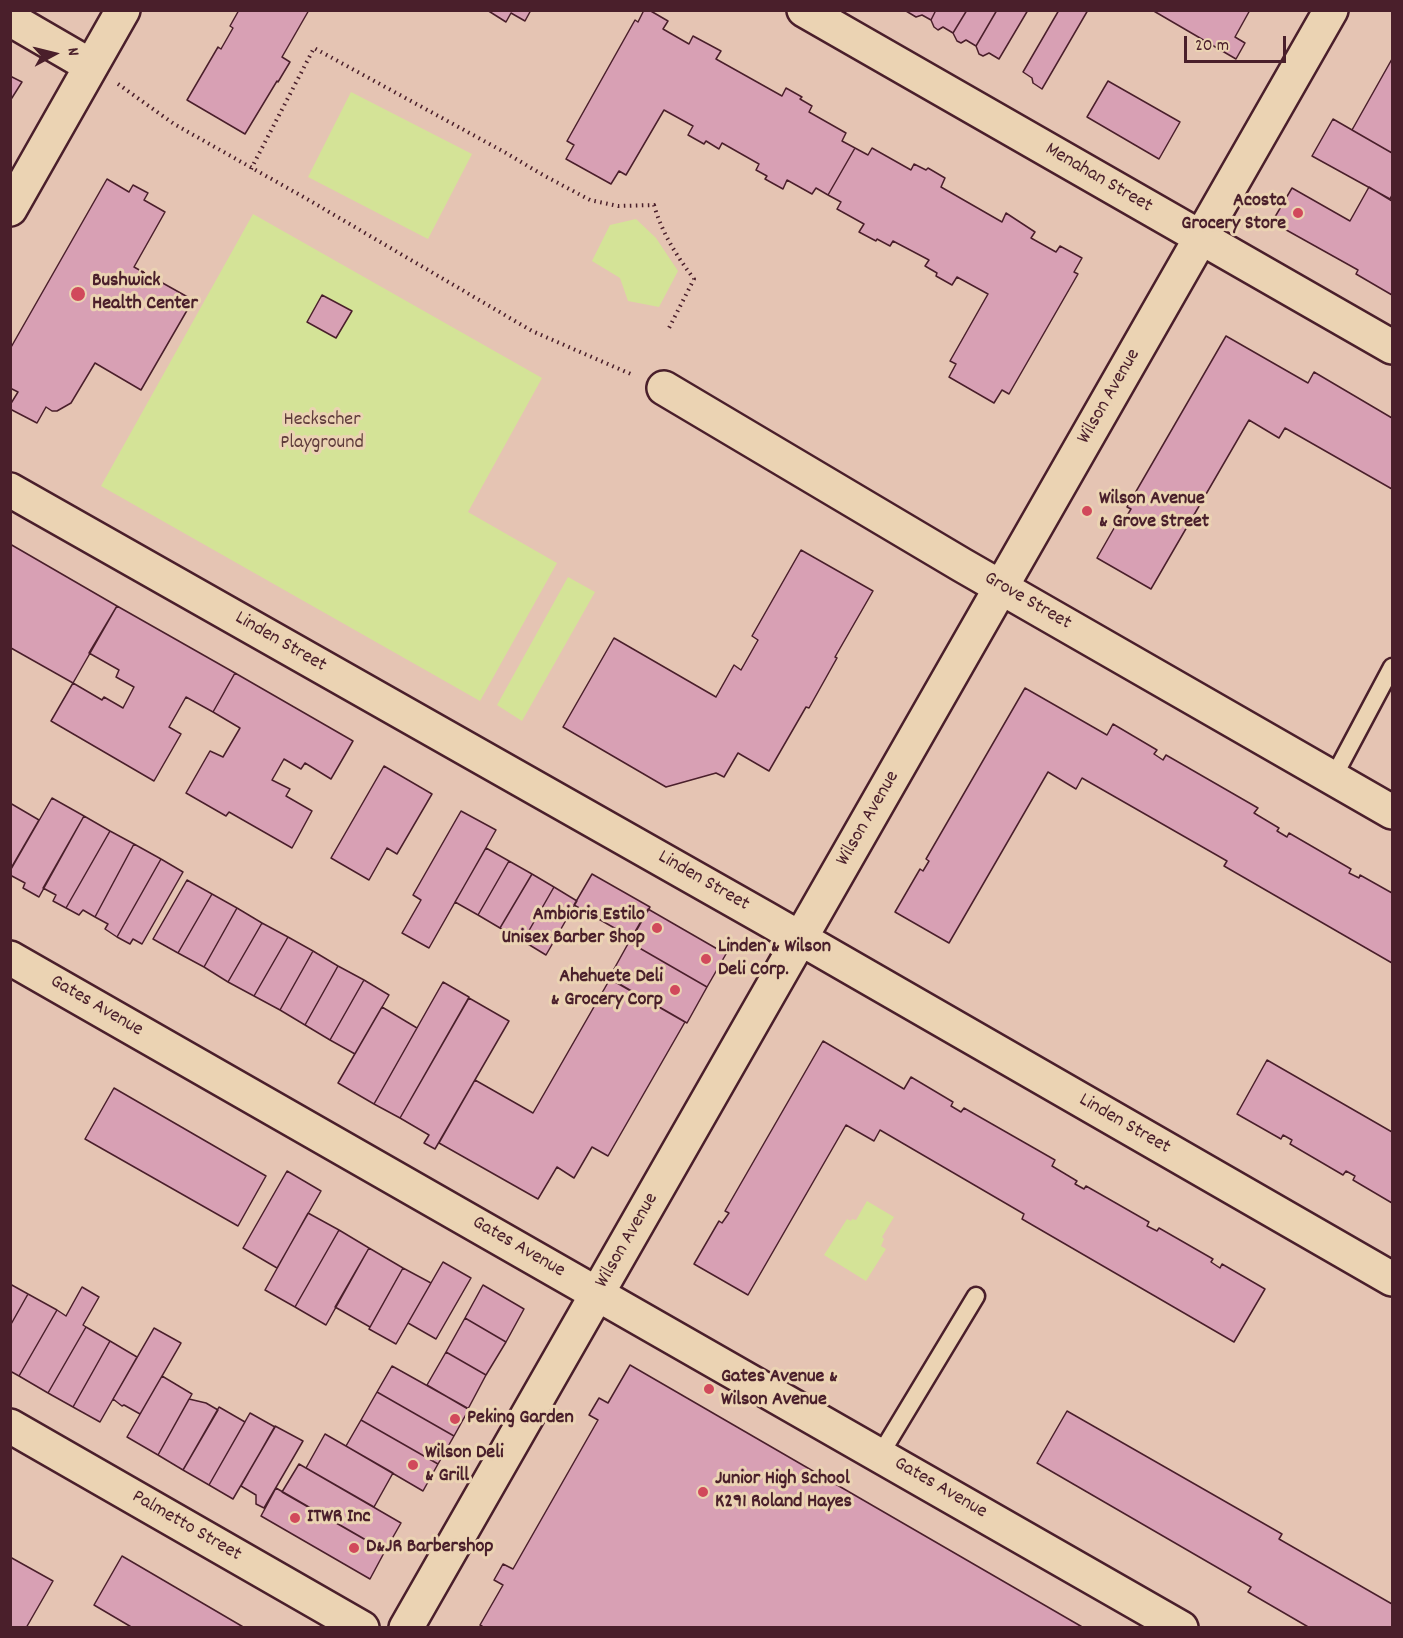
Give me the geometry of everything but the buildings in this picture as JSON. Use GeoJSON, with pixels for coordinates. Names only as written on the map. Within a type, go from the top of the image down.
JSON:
{"type":"FeatureCollection","features":[{"type":"Feature","properties":{"kind":"street"},"geometry":{"type":"LineString","coordinates":[[10,209],[123,10]]}},
{"type":"Feature","properties":{"kind":"street","name":"Menahan Street"},"geometry":{"type":"LineString","coordinates":[[804,10],[1392,346]]}},
{"type":"Feature","properties":{"kind":"street","name":"Wilson Avenue"},"geometry":{"type":"LineString","coordinates":[[406,1628],[1331,10]]}},
{"type":"Feature","properties":{"kind":"street"},"geometry":{"type":"LineString","coordinates":[[10,19],[91,66]]}},
{"type":"Feature","properties":{"kind":"street","name":"Grove Street"},"geometry":{"type":"LineString","coordinates":[[664,388],[1002,588],[1392,812]]}},
{"type":"Feature","properties":{"kind":"street","name":"Linden Street"},"geometry":{"type":"LineString","coordinates":[[10,490],[801,938],[1392,1279]]}},
{"type":"Feature","properties":{"kind":"street","name":"Gates Avenue"},"geometry":{"type":"LineString","coordinates":[[10,958],[1181,1628]]}},
{"type":"Feature","properties":{"kind":"street","name":"Palmetto Street"},"geometry":{"type":"LineString","coordinates":[[10,1426],[362,1628]]}},
{"type":"Feature","properties":{"kind":"lane"},"geometry":{"type":"LineString","coordinates":[[1332,778],[1392,667]]}},
{"type":"Feature","properties":{"kind":"lane"},"geometry":{"type":"LineString","coordinates":[[880,1455],[976,1296]]}},
{"type":"Feature","properties":{"kind":"path"},"geometry":{"type":"LineString","coordinates":[[251,168],[314,48],[590,200],[618,206],[654,205],[668,242],[694,279],[668,330]]}},
{"type":"Feature","properties":{"kind":"path"},"geometry":{"type":"LineString","coordinates":[[91,66],[174,124],[532,331],[664,388]]}},
{"type":"Feature","properties":{"kind":"green space"},"geometry":{"type":"Polygon","coordinates":[[[351,92],[472,154],[428,239],[308,177],[351,92]]]}},
{"type":"Feature","properties":{"kind":"green space","name":"Heckscher Playground"},"geometry":{"type":"Polygon","coordinates":[[[253,214],[542,378],[468,512],[557,563],[480,701],[101,486],[253,214]]]}},
{"type":"Feature","properties":{"kind":"green space"},"geometry":{"type":"Polygon","coordinates":[[[636,219],[656,238],[678,271],[659,307],[628,301],[620,278],[592,261],[610,225],[636,219]]]}},
{"type":"Feature","properties":{"kind":"green space"},"geometry":{"type":"Polygon","coordinates":[[[568,577],[595,592],[522,721],[497,705],[568,577]]]}},
{"type":"Feature","properties":{"kind":"green space"},"geometry":{"type":"Polygon","coordinates":[[[867,1201],[894,1217],[882,1237],[884,1239],[881,1246],[886,1249],[866,1281],[824,1255],[847,1219],[856,1220],[867,1201]]]}},
{"type":"Feature","properties":{"kind":"place","name":"Acosta Grocery Store"},"geometry":{"type":"Point","coordinates":[1298,213]}},
{"type":"Feature","properties":{"kind":"place","name":"Bushwick Health Center"},"geometry":{"type":"Point","coordinates":[78,294]}},
{"type":"Feature","properties":{"kind":"place","name":"Wilson Avenue & Grove Street"},"geometry":{"type":"Point","coordinates":[1087,511]}},
{"type":"Feature","properties":{"kind":"place","name":"Ambioris Estilo Unisex Barber Shop"},"geometry":{"type":"Point","coordinates":[657,928]}},
{"type":"Feature","properties":{"kind":"place","name":"Linden & Wilson Deli Corp."},"geometry":{"type":"Point","coordinates":[706,959]}},
{"type":"Feature","properties":{"kind":"place","name":"Ahehuete Deli & Grocery Corp"},"geometry":{"type":"Point","coordinates":[675,990]}},
{"type":"Feature","properties":{"kind":"place","name":"Gates Avenue & Wilson Avenue"},"geometry":{"type":"Point","coordinates":[709,1389]}},
{"type":"Feature","properties":{"kind":"place","name":"Peking Garden"},"geometry":{"type":"Point","coordinates":[455,1419]}},
{"type":"Feature","properties":{"kind":"place","name":"Wilson Deli & Grill"},"geometry":{"type":"Point","coordinates":[413,1465]}},
{"type":"Feature","properties":{"kind":"place","name":"Junior High School K291 Roland Hayes"},"geometry":{"type":"Point","coordinates":[703,1492]}},
{"type":"Feature","properties":{"kind":"place","name":"ITWR Inc"},"geometry":{"type":"Point","coordinates":[295,1518]}},
{"type":"Feature","properties":{"kind":"place","name":"D&JR Barbershop"},"geometry":{"type":"Point","coordinates":[354,1548]}}]}
